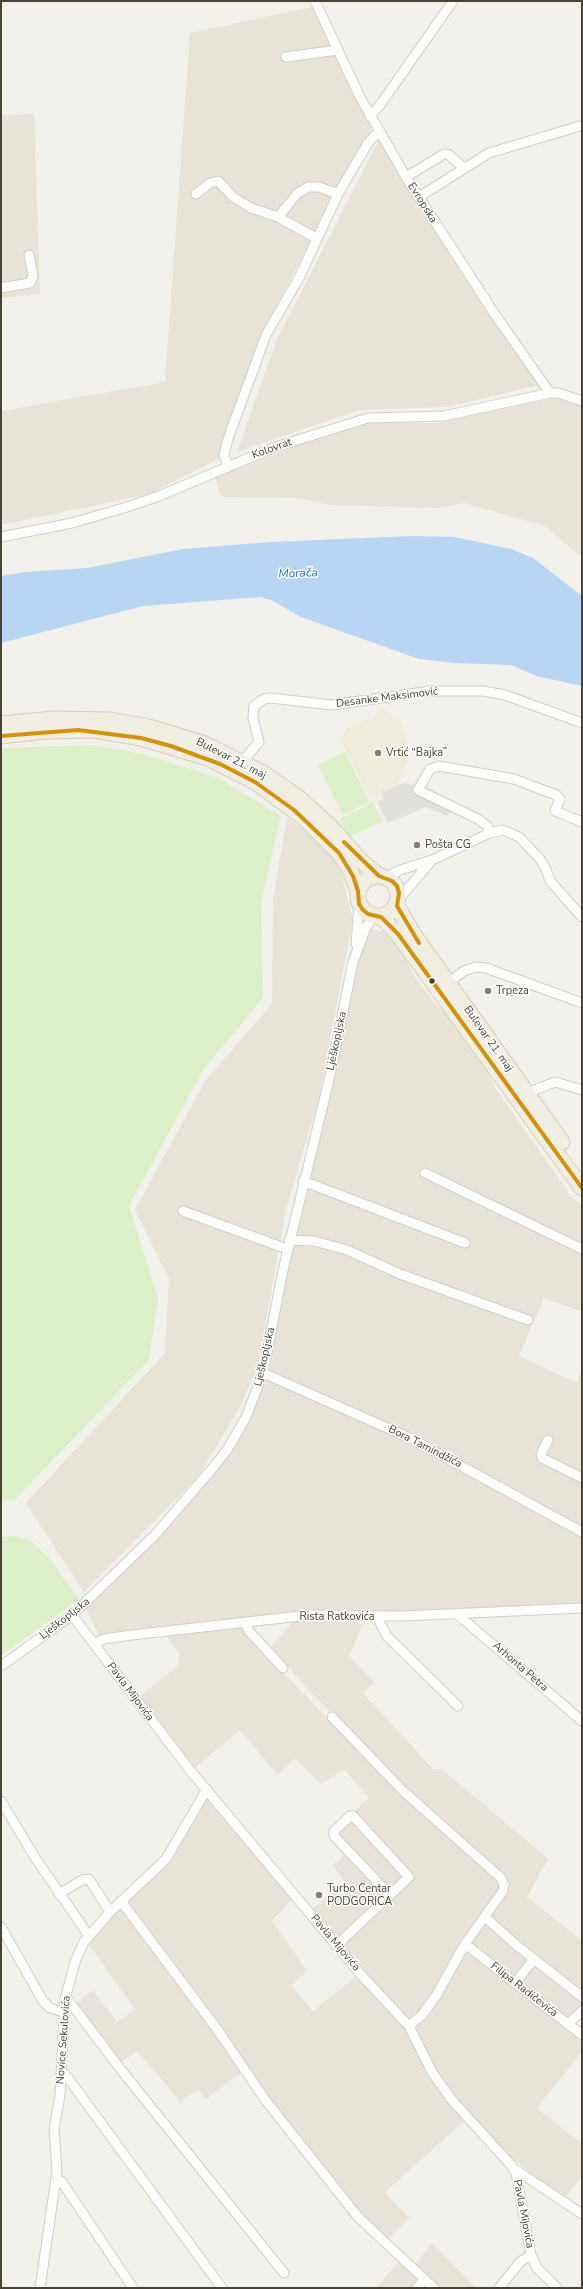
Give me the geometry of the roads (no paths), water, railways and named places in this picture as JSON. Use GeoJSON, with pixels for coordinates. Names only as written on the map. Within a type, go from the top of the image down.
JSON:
{"type":"FeatureCollection","features":[{"type":"Feature","properties":{"kind":"main road","name":"Bulevar 21. maj"},"geometry":{"type":"LineString","coordinates":[[1,724],[78,718],[129,723],[190,739],[263,773],[299,798],[330,826],[361,861],[396,886],[398,903],[414,935],[582,1171]]}},
{"type":"Feature","properties":{"kind":"main road","name":"Bulevar 21. maj"},"geometry":{"type":"LineString","coordinates":[[1,736],[60,730],[107,732],[164,744],[214,761],[255,782],[304,818],[339,853],[349,868],[359,898],[368,914],[377,917],[398,934],[582,1188]]}},
{"type":"Feature","properties":{"kind":"main road"},"geometry":{"type":"LineString","coordinates":[[359,898],[366,880],[383,876]]}},
{"type":"Feature","properties":{"kind":"main road"},"geometry":{"type":"LineString","coordinates":[[377,917],[387,915],[398,903]]}},
{"type":"Feature","properties":{"kind":"street","name":"Evropska"},"geometry":{"type":"LineString","coordinates":[[315,1],[370,116],[406,177],[494,314],[550,393]]}},
{"type":"Feature","properties":{"kind":"street"},"geometry":{"type":"LineString","coordinates":[[370,116],[380,105],[453,1]]}},
{"type":"Feature","properties":{"kind":"street"},"geometry":{"type":"LineString","coordinates":[[286,57],[338,50]]}},
{"type":"Feature","properties":{"kind":"street"},"geometry":{"type":"LineString","coordinates":[[419,197],[488,153],[580,126]]}},
{"type":"Feature","properties":{"kind":"street"},"geometry":{"type":"LineString","coordinates":[[228,467],[224,455],[228,439],[266,335],[299,278],[316,238],[338,194],[368,143],[379,131]]}},
{"type":"Feature","properties":{"kind":"street"},"geometry":{"type":"LineString","coordinates":[[406,177],[444,154],[449,155],[464,168]]}},
{"type":"Feature","properties":{"kind":"street"},"geometry":{"type":"LineString","coordinates":[[196,194],[210,183],[218,181],[233,197],[251,208],[278,217],[316,238]]}},
{"type":"Feature","properties":{"kind":"street"},"geometry":{"type":"LineString","coordinates":[[278,217],[297,194],[308,186],[319,187],[338,194]]}},
{"type":"Feature","properties":{"kind":"street"},"geometry":{"type":"LineString","coordinates":[[1,288],[30,283],[33,276],[29,255]]}},
{"type":"Feature","properties":{"kind":"street"},"geometry":{"type":"LineString","coordinates":[[550,393],[558,393],[582,401]]}},
{"type":"Feature","properties":{"kind":"street","name":"Kolovrat"},"geometry":{"type":"LineString","coordinates":[[1,537],[72,522],[127,507],[160,496],[281,445],[368,418],[444,416],[550,393]]}},
{"type":"Feature","properties":{"kind":"street","name":"Desanke Maksimović"},"geometry":{"type":"LineString","coordinates":[[242,762],[259,742],[253,718],[254,706],[264,699],[271,698],[331,705],[431,691],[483,691],[505,695],[582,723]]}},
{"type":"Feature","properties":{"kind":"street"},"geometry":{"type":"LineString","coordinates":[[490,833],[485,824],[478,819],[418,790],[430,769],[440,766],[514,779],[556,794],[560,799],[555,811],[582,822]]}},
{"type":"Feature","properties":{"kind":"street"},"geometry":{"type":"LineString","coordinates":[[383,876],[432,860],[490,833],[503,830],[514,833],[519,837],[544,865],[550,881],[582,917]]}},
{"type":"Feature","properties":{"kind":"street"},"geometry":{"type":"LineString","coordinates":[[398,903],[432,860]]}},
{"type":"Feature","properties":{"kind":"street","name":"Lješkopljska"},"geometry":{"type":"LineString","coordinates":[[1,1666],[72,1615],[155,1535],[211,1470],[246,1418],[263,1373],[288,1245],[328,1080],[355,952],[359,898]]}},
{"type":"Feature","properties":{"kind":"street","name":"Lješkopljska"},"geometry":{"type":"LineString","coordinates":[[355,952],[366,927],[377,917]]}},
{"type":"Feature","properties":{"kind":"street"},"geometry":{"type":"LineString","coordinates":[[448,983],[464,971],[476,968],[486,968],[582,1003]]}},
{"type":"Feature","properties":{"kind":"street"},"geometry":{"type":"LineString","coordinates":[[527,1093],[555,1082],[582,1090]]}},
{"type":"Feature","properties":{"kind":"street"},"geometry":{"type":"LineString","coordinates":[[425,1173],[582,1249]]}},
{"type":"Feature","properties":{"kind":"street"},"geometry":{"type":"LineString","coordinates":[[303,1181],[465,1243]]}},
{"type":"Feature","properties":{"kind":"street"},"geometry":{"type":"LineString","coordinates":[[183,1211],[288,1245],[314,1241],[347,1250],[400,1274],[528,1320]]}},
{"type":"Feature","properties":{"kind":"street","name":"Bora Tamindžića"},"geometry":{"type":"LineString","coordinates":[[263,1373],[410,1438],[582,1532]]}},
{"type":"Feature","properties":{"kind":"street"},"geometry":{"type":"LineString","coordinates":[[548,1440],[541,1454],[542,1458],[582,1478]]}},
{"type":"Feature","properties":{"kind":"street","name":"Rista Ratkovića"},"geometry":{"type":"LineString","coordinates":[[94,1644],[101,1640],[132,1635],[309,1615],[377,1617],[582,1608]]}},
{"type":"Feature","properties":{"kind":"street","name":"Arhonta Petra"},"geometry":{"type":"LineString","coordinates":[[457,1614],[582,1720]]}},
{"type":"Feature","properties":{"kind":"street","name":"Pavla Mijovića"},"geometry":{"type":"LineString","coordinates":[[72,1615],[183,1761],[337,1946],[409,2026],[432,2072],[451,2099],[513,2168],[531,2255],[537,2268],[557,2288]]}},
{"type":"Feature","properties":{"kind":"street"},"geometry":{"type":"LineString","coordinates":[[377,1617],[387,1636],[458,1706]]}},
{"type":"Feature","properties":{"kind":"street"},"geometry":{"type":"LineString","coordinates":[[245,1623],[249,1630],[283,1668]]}},
{"type":"Feature","properties":{"kind":"street"},"geometry":{"type":"LineString","coordinates":[[332,1717],[402,1790],[501,1878],[504,1885],[503,1891],[465,1944],[436,1996],[422,2015],[409,2026]]}},
{"type":"Feature","properties":{"kind":"street","name":"Novice Sekulovića"},"geometry":{"type":"LineString","coordinates":[[40,2288],[56,2179],[57,2164],[54,2129],[60,2095],[65,1999],[76,1959],[89,1936],[110,1912],[166,1859],[207,1789]]}},
{"type":"Feature","properties":{"kind":"street"},"geometry":{"type":"LineString","coordinates":[[1,1801],[60,1894],[89,1936]]}},
{"type":"Feature","properties":{"kind":"street"},"geometry":{"type":"LineString","coordinates":[[337,1946],[409,1877],[352,1816],[350,1816],[334,1831],[334,1836],[390,1895]]}},
{"type":"Feature","properties":{"kind":"street"},"geometry":{"type":"LineString","coordinates":[[60,1894],[82,1880],[89,1879],[110,1912]]}},
{"type":"Feature","properties":{"kind":"street"},"geometry":{"type":"LineString","coordinates":[[121,1901],[218,2029],[266,2101],[358,2217],[434,2288]]}},
{"type":"Feature","properties":{"kind":"street"},"geometry":{"type":"LineString","coordinates":[[485,1917],[534,1959],[582,1997]]}},
{"type":"Feature","properties":{"kind":"street"},"geometry":{"type":"LineString","coordinates":[[1,1927],[43,2001],[50,2008],[64,2012]]}},
{"type":"Feature","properties":{"kind":"street","name":"Filipa Radičevića"},"geometry":{"type":"LineString","coordinates":[[465,1944],[582,2035]]}},
{"type":"Feature","properties":{"kind":"street"},"geometry":{"type":"LineString","coordinates":[[515,1983],[534,1959]]}},
{"type":"Feature","properties":{"kind":"street"},"geometry":{"type":"LineString","coordinates":[[65,1999],[71,2003],[284,2273]]}},
{"type":"Feature","properties":{"kind":"street"},"geometry":{"type":"LineString","coordinates":[[568,2024],[582,2011]]}},
{"type":"Feature","properties":{"kind":"street"},"geometry":{"type":"LineString","coordinates":[[61,2072],[65,2074],[222,2288]]}},
{"type":"Feature","properties":{"kind":"street"},"geometry":{"type":"LineString","coordinates":[[513,2168],[582,2214]]}},
{"type":"Feature","properties":{"kind":"street"},"geometry":{"type":"LineString","coordinates":[[56,2179],[62,2182],[133,2288]]}},
{"type":"Feature","properties":{"kind":"street"},"geometry":{"type":"LineString","coordinates":[[499,2288],[516,2266],[531,2255]]}},
{"type":"Feature","properties":{"kind":"street"},"geometry":{"type":"LineString","coordinates":[[417,2288],[424,2280]]}},
{"type":"Feature","properties":{"kind":"water","name":"Morača"},"geometry":{"type":"Polygon","coordinates":[[[412,536],[455,537],[511,549],[533,558],[582,596],[582,686],[537,676],[511,665],[456,663],[419,659],[301,617],[271,600],[260,597],[143,606],[1,643],[2,576],[25,572],[87,568],[183,549],[272,542],[412,536]]]}},
{"type":"Feature","properties":{"kind":"place","name":"Vrtić “Bajka”"},"geometry":{"type":"Point","coordinates":[378,753]}},
{"type":"Feature","properties":{"kind":"place","name":"Pošta CG"},"geometry":{"type":"Point","coordinates":[417,845]}},
{"type":"Feature","properties":{"kind":"place","name":"Trpeza"},"geometry":{"type":"Point","coordinates":[488,991]}},
{"type":"Feature","properties":{"kind":"place","name":"Turbo Centar PODGORICA"},"geometry":{"type":"Point","coordinates":[319,1895]}}]}
